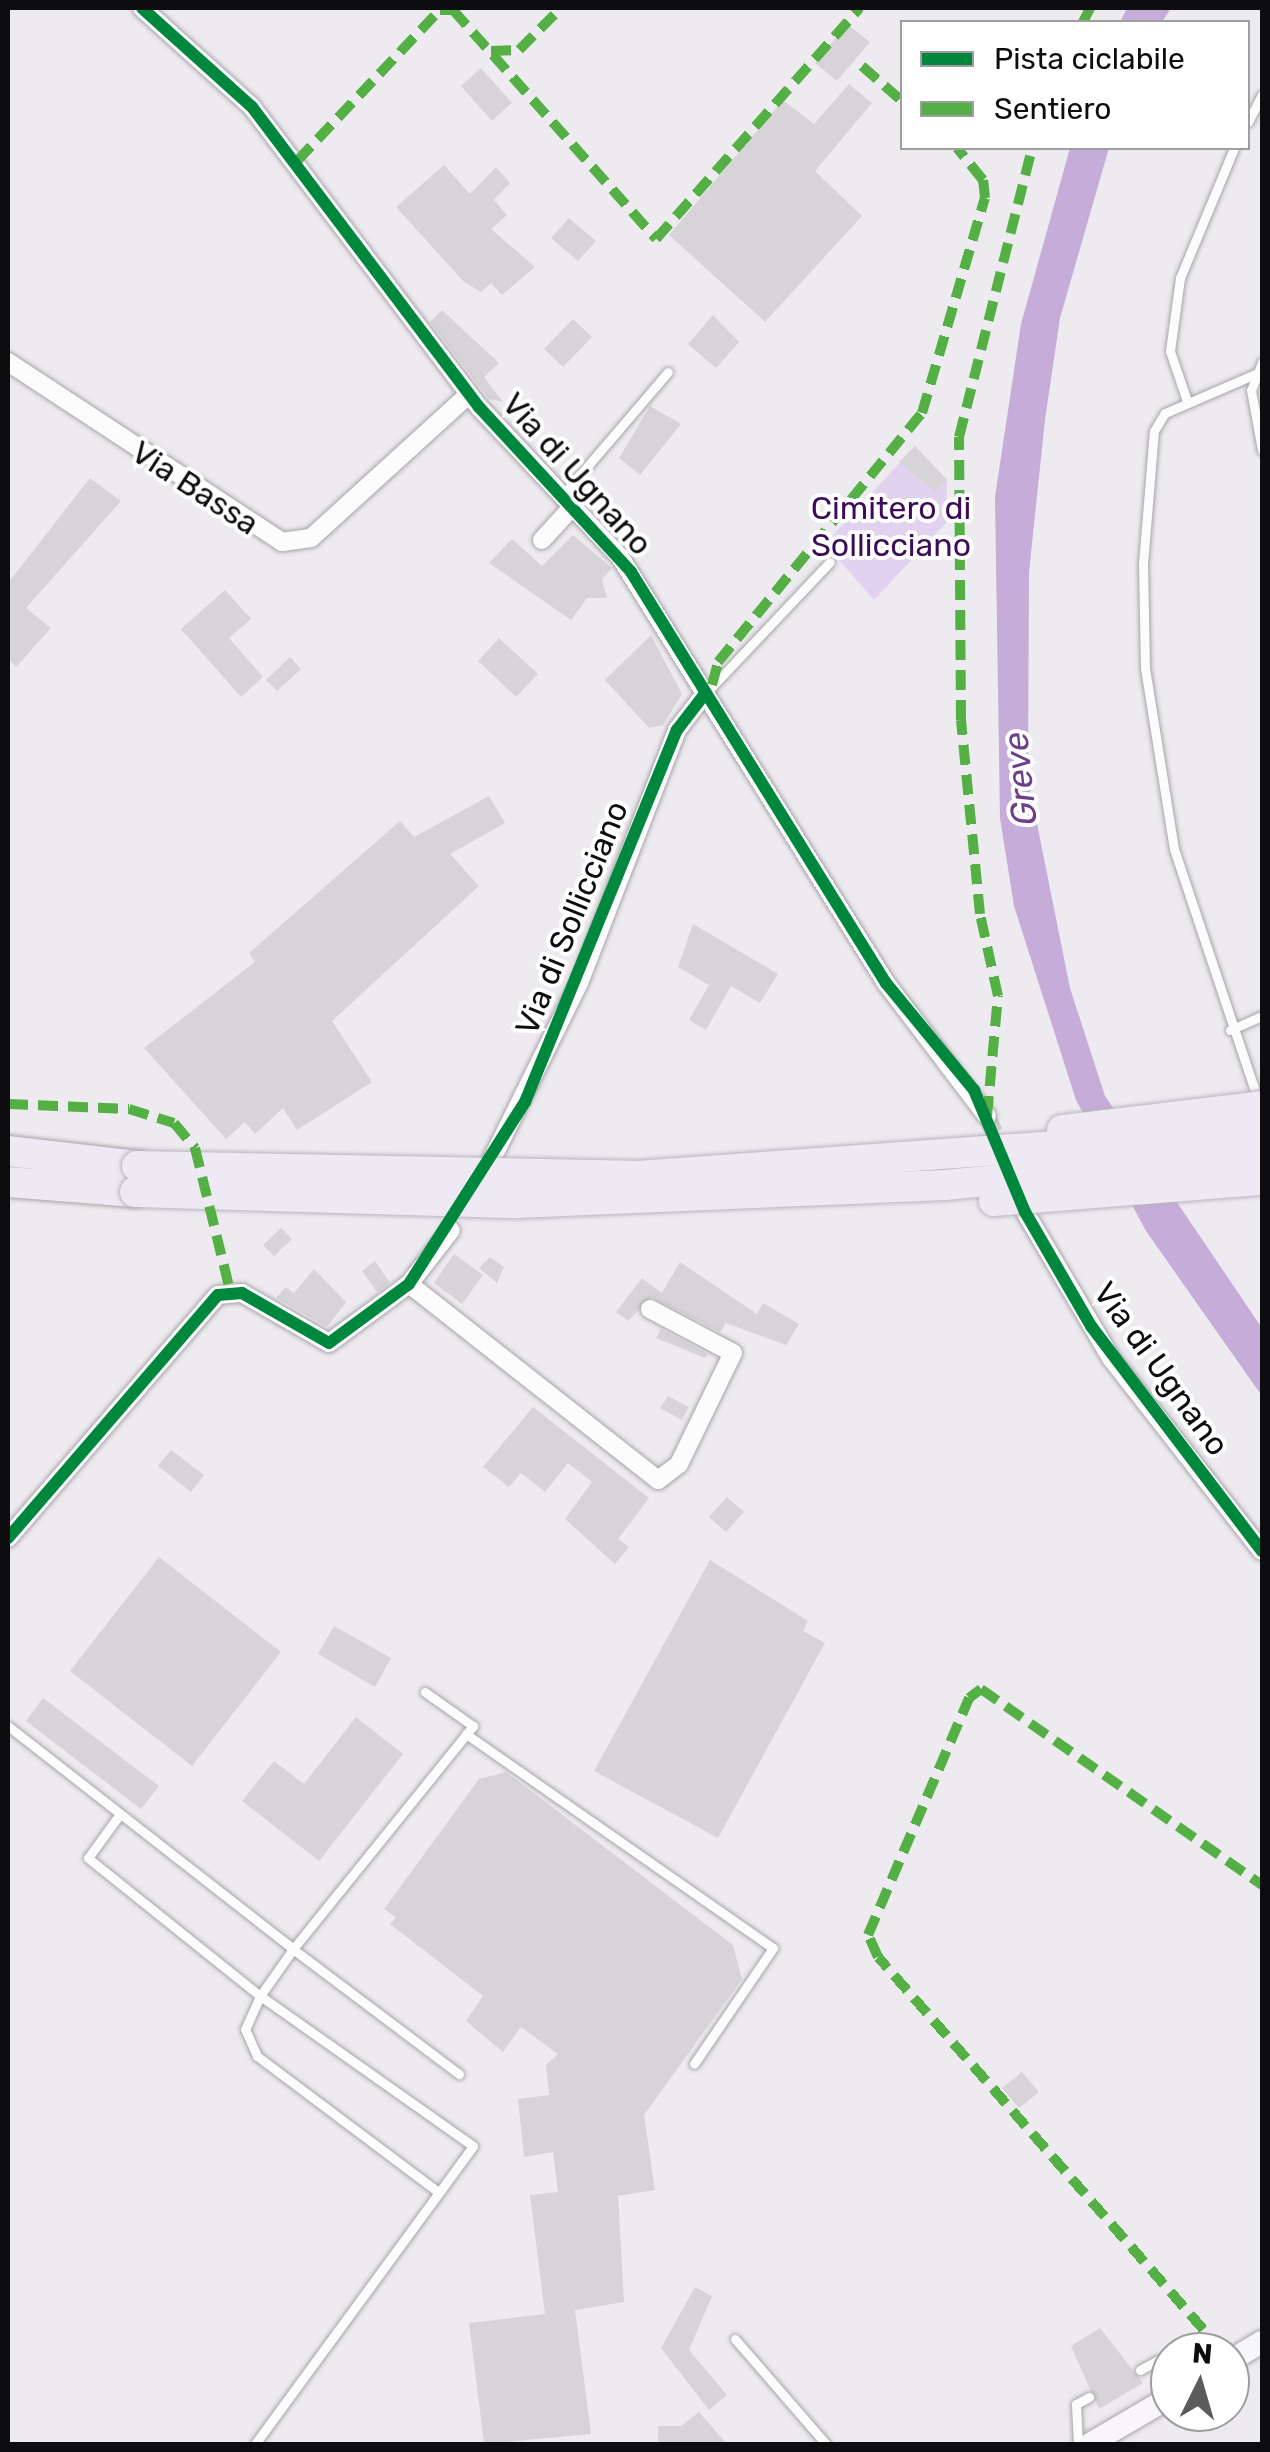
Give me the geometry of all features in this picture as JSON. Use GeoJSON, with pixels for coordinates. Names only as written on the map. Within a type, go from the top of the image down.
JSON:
{"type":"FeatureCollection","features":[{"type":"Feature","properties":{"kind":"highway"},"geometry":{"type":"LineString","coordinates":[[517,1191],[1258,1097]]}},
{"type":"Feature","properties":{"kind":"highway"},"geometry":{"type":"LineString","coordinates":[[517,1191],[938,1160],[1262,1130]]}},
{"type":"Feature","properties":{"kind":"highway"},"geometry":{"type":"LineString","coordinates":[[8,1150],[136,1179]]}},
{"type":"Feature","properties":{"kind":"highway"},"geometry":{"type":"LineString","coordinates":[[517,1191],[945,1185],[1262,1155]]}},
{"type":"Feature","properties":{"kind":"highway"},"geometry":{"type":"LineString","coordinates":[[8,1182],[136,1179],[883,1208],[1262,1180]]}},
{"type":"Feature","properties":{"kind":"main road"},"geometry":{"type":"LineString","coordinates":[[1090,2444],[1150,2410]]}},
{"type":"Feature","properties":{"kind":"street","name":"Via di Ugnano"},"geometry":{"type":"LineString","coordinates":[[142,8],[281,140],[469,394],[631,572],[886,983],[988,1116]]}},
{"type":"Feature","properties":{"kind":"street","name":"Via Bassa"},"geometry":{"type":"LineString","coordinates":[[8,362],[282,542],[311,538],[469,394]]}},
{"type":"Feature","properties":{"kind":"street","name":"Via di Ugnano"},"geometry":{"type":"LineString","coordinates":[[542,540],[568,501]]}},
{"type":"Feature","properties":{"kind":"street","name":"Via di Sollicciano"},"geometry":{"type":"LineString","coordinates":[[490,1163],[579,983],[678,730],[704,695]]}},
{"type":"Feature","properties":{"kind":"street","name":"Via di Ugnano"},"geometry":{"type":"LineString","coordinates":[[1025,1212],[1112,1358],[1262,1551]]}},
{"type":"Feature","properties":{"kind":"street"},"geometry":{"type":"LineString","coordinates":[[8,1538],[218,1295],[242,1293],[329,1342],[409,1284],[450,1230]]}},
{"type":"Feature","properties":{"kind":"street"},"geometry":{"type":"LineString","coordinates":[[409,1284],[658,1480],[679,1464],[734,1353],[650,1309]]}},
{"type":"Feature","properties":{"kind":"lane"},"geometry":{"type":"LineString","coordinates":[[1250,118],[1262,95]]}},
{"type":"Feature","properties":{"kind":"lane"},"geometry":{"type":"LineString","coordinates":[[1187,402],[1170,351],[1180,278],[1233,150]]}},
{"type":"Feature","properties":{"kind":"lane"},"geometry":{"type":"LineString","coordinates":[[1262,362],[1257,372],[1262,450]]}},
{"type":"Feature","properties":{"kind":"lane"},"geometry":{"type":"LineString","coordinates":[[568,501],[668,372]]}},
{"type":"Feature","properties":{"kind":"lane"},"geometry":{"type":"LineString","coordinates":[[1257,372],[1165,413],[1149,456],[1145,667],[1174,849],[1230,1030],[1258,1097]]}},
{"type":"Feature","properties":{"kind":"lane"},"geometry":{"type":"LineString","coordinates":[[704,695],[830,562]]}},
{"type":"Feature","properties":{"kind":"lane"},"geometry":{"type":"LineString","coordinates":[[1230,1030],[1262,1016]]}},
{"type":"Feature","properties":{"kind":"lane"},"geometry":{"type":"LineString","coordinates":[[425,1692],[473,1726],[294,1949],[260,1996],[245,2028],[257,2056],[438,2192]]}},
{"type":"Feature","properties":{"kind":"lane"},"geometry":{"type":"LineString","coordinates":[[8,1726],[459,2074]]}},
{"type":"Feature","properties":{"kind":"lane"},"geometry":{"type":"LineString","coordinates":[[466,1734],[773,1948],[694,2064]]}},
{"type":"Feature","properties":{"kind":"lane"},"geometry":{"type":"LineString","coordinates":[[120,1814],[88,1858],[260,1996],[473,2146],[255,2444]]}},
{"type":"Feature","properties":{"kind":"lane"},"geometry":{"type":"LineString","coordinates":[[735,2339],[826,2444]]}},
{"type":"Feature","properties":{"kind":"lane"},"geometry":{"type":"LineString","coordinates":[[1140,2370],[1150,2364]]}},
{"type":"Feature","properties":{"kind":"lane"},"geometry":{"type":"LineString","coordinates":[[1078,2444],[1076,2404],[1089,2397]]}},
{"type":"Feature","properties":{"kind":"green space","name":"Cimitero di Sollicciano"},"geometry":{"type":"Polygon","coordinates":[[[915,446],[947,480],[946,523],[874,600],[825,544],[915,446]]]}},
{"type":"Feature","properties":{"kind":"water"},"geometry":{"type":"Polygon","coordinates":[[[1127,8],[1171,8],[1163,20],[1121,20],[1127,8]]]}},
{"type":"Feature","properties":{"kind":"water","name":"Greve"},"geometry":{"type":"Polygon","coordinates":[[[1069,150],[1108,150],[1060,318],[1045,420],[1029,572],[1028,779],[1070,988],[1105,1096],[1262,1328],[1262,1396],[1146,1231],[1076,1100],[1014,906],[1000,818],[995,497],[1021,324],[1069,150]]]}},
{"type":"Feature","properties":{"kind":"building"},"geometry":{"type":"Polygon","coordinates":[[[847,24],[870,42],[837,81],[815,63],[847,24]]]}},
{"type":"Feature","properties":{"kind":"building"},"geometry":{"type":"Polygon","coordinates":[[[481,68],[512,103],[492,121],[461,86],[481,68]]]}},
{"type":"Feature","properties":{"kind":"building"},"geometry":{"type":"Polygon","coordinates":[[[849,84],[872,103],[815,171],[862,216],[765,322],[669,235],[783,100],[814,124],[849,84]]]}},
{"type":"Feature","properties":{"kind":"building"},"geometry":{"type":"Polygon","coordinates":[[[444,165],[470,194],[496,167],[510,183],[494,200],[507,215],[491,229],[535,267],[502,295],[491,283],[481,292],[464,282],[396,207],[444,165]]]}},
{"type":"Feature","properties":{"kind":"building"},"geometry":{"type":"Polygon","coordinates":[[[569,218],[596,241],[578,261],[551,238],[569,218]]]}},
{"type":"Feature","properties":{"kind":"building"},"geometry":{"type":"Polygon","coordinates":[[[442,310],[499,363],[484,377],[503,402],[489,399],[430,322],[442,310]]]}},
{"type":"Feature","properties":{"kind":"building"},"geometry":{"type":"Polygon","coordinates":[[[713,315],[739,342],[716,368],[688,344],[713,315]]]}},
{"type":"Feature","properties":{"kind":"building"},"geometry":{"type":"Polygon","coordinates":[[[573,319],[592,337],[563,367],[544,349],[573,319]]]}},
{"type":"Feature","properties":{"kind":"building"},"geometry":{"type":"Polygon","coordinates":[[[650,406],[681,424],[640,475],[619,458],[650,406]]]}},
{"type":"Feature","properties":{"kind":"building"},"geometry":{"type":"Polygon","coordinates":[[[915,446],[947,480],[935,491],[899,462],[915,446]]]}},
{"type":"Feature","properties":{"kind":"building"},"geometry":{"type":"Polygon","coordinates":[[[90,478],[121,501],[26,608],[51,628],[16,667],[8,658],[8,583],[90,478]]]}},
{"type":"Feature","properties":{"kind":"building"},"geometry":{"type":"Polygon","coordinates":[[[573,535],[612,568],[602,580],[607,598],[587,598],[571,620],[489,563],[512,539],[542,566],[573,535]]]}},
{"type":"Feature","properties":{"kind":"building"},"geometry":{"type":"Polygon","coordinates":[[[225,590],[251,619],[229,638],[263,677],[241,697],[181,629],[225,590]]]}},
{"type":"Feature","properties":{"kind":"building"},"geometry":{"type":"Polygon","coordinates":[[[651,635],[682,694],[663,725],[649,728],[605,680],[651,635]]]}},
{"type":"Feature","properties":{"kind":"building"},"geometry":{"type":"Polygon","coordinates":[[[499,638],[538,674],[516,697],[478,661],[499,638]]]}},
{"type":"Feature","properties":{"kind":"building"},"geometry":{"type":"Polygon","coordinates":[[[290,657],[301,669],[277,691],[266,680],[290,657]]]}},
{"type":"Feature","properties":{"kind":"building"},"geometry":{"type":"Polygon","coordinates":[[[489,796],[505,823],[450,854],[479,886],[332,1021],[372,1082],[297,1130],[283,1108],[255,1134],[245,1122],[226,1139],[144,1048],[255,962],[249,953],[400,821],[414,837],[489,796]]]}},
{"type":"Feature","properties":{"kind":"building"},"geometry":{"type":"Polygon","coordinates":[[[693,924],[778,974],[760,1003],[731,986],[706,1030],[689,1020],[709,985],[678,967],[693,924]]]}},
{"type":"Feature","properties":{"kind":"building"},"geometry":{"type":"Polygon","coordinates":[[[281,1228],[292,1239],[274,1256],[263,1245],[281,1228]]]}},
{"type":"Feature","properties":{"kind":"building"},"geometry":{"type":"Polygon","coordinates":[[[454,1254],[483,1275],[462,1304],[434,1283],[454,1254]]]}},
{"type":"Feature","properties":{"kind":"building"},"geometry":{"type":"Polygon","coordinates":[[[490,1257],[504,1267],[497,1283],[479,1268],[490,1257]]]}},
{"type":"Feature","properties":{"kind":"building"},"geometry":{"type":"Polygon","coordinates":[[[375,1261],[390,1283],[377,1292],[362,1271],[375,1261]]]}},
{"type":"Feature","properties":{"kind":"building"},"geometry":{"type":"Polygon","coordinates":[[[680,1262],[757,1314],[763,1303],[799,1324],[786,1345],[726,1323],[720,1332],[651,1297],[628,1321],[616,1312],[642,1278],[662,1293],[680,1262]]]}},
{"type":"Feature","properties":{"kind":"building"},"geometry":{"type":"Polygon","coordinates":[[[314,1269],[346,1302],[327,1327],[276,1298],[286,1287],[294,1293],[314,1269]]]}},
{"type":"Feature","properties":{"kind":"building"},"geometry":{"type":"Polygon","coordinates":[[[661,1329],[708,1354],[705,1358],[656,1338],[661,1329]]]}},
{"type":"Feature","properties":{"kind":"building"},"geometry":{"type":"Polygon","coordinates":[[[668,1396],[689,1407],[682,1420],[660,1408],[668,1396]]]}},
{"type":"Feature","properties":{"kind":"building"},"geometry":{"type":"Polygon","coordinates":[[[533,1407],[649,1498],[618,1539],[629,1547],[615,1564],[565,1519],[592,1482],[568,1463],[545,1492],[521,1473],[509,1487],[483,1467],[533,1407]]]}},
{"type":"Feature","properties":{"kind":"building"},"geometry":{"type":"Polygon","coordinates":[[[171,1450],[204,1475],[191,1492],[158,1466],[171,1450]]]}},
{"type":"Feature","properties":{"kind":"building"},"geometry":{"type":"Polygon","coordinates":[[[727,1497],[744,1512],[726,1532],[709,1517],[727,1497]]]}},
{"type":"Feature","properties":{"kind":"building"},"geometry":{"type":"Polygon","coordinates":[[[159,1557],[281,1652],[192,1766],[70,1671],[159,1557]]]}},
{"type":"Feature","properties":{"kind":"building"},"geometry":{"type":"Polygon","coordinates":[[[710,1560],[808,1621],[803,1631],[825,1643],[718,1838],[594,1771],[710,1560]]]}},
{"type":"Feature","properties":{"kind":"building"},"geometry":{"type":"Polygon","coordinates":[[[334,1626],[391,1658],[375,1687],[318,1654],[334,1626]]]}},
{"type":"Feature","properties":{"kind":"building"},"geometry":{"type":"Polygon","coordinates":[[[43,1698],[159,1786],[141,1809],[26,1721],[43,1698]]]}},
{"type":"Feature","properties":{"kind":"building"},"geometry":{"type":"Polygon","coordinates":[[[356,1717],[403,1754],[319,1861],[242,1801],[274,1761],[304,1784],[356,1717]]]}},
{"type":"Feature","properties":{"kind":"building"},"geometry":{"type":"Polygon","coordinates":[[[506,1772],[733,1945],[742,1979],[644,2115],[655,2190],[618,2196],[624,2302],[575,2310],[591,2434],[484,2444],[469,2323],[545,2314],[530,2195],[558,2192],[553,2152],[524,2157],[518,2099],[549,2095],[546,2065],[558,2054],[521,2027],[503,2052],[466,2021],[483,1996],[390,1924],[396,1917],[384,1909],[479,1779],[506,1772]]]}},
{"type":"Feature","properties":{"kind":"building"},"geometry":{"type":"Polygon","coordinates":[[[1022,2072],[1039,2092],[1019,2108],[1002,2088],[1022,2072]]]}},
{"type":"Feature","properties":{"kind":"building"},"geometry":{"type":"Polygon","coordinates":[[[695,2287],[712,2296],[689,2350],[727,2395],[709,2410],[661,2348],[695,2287]]]}},
{"type":"Feature","properties":{"kind":"building"},"geometry":{"type":"Polygon","coordinates":[[[1100,2328],[1143,2383],[1099,2409],[1071,2346],[1100,2328]]]}},
{"type":"Feature","properties":{"kind":"building"},"geometry":{"type":"Polygon","coordinates":[[[699,2412],[727,2444],[658,2444],[658,2426],[681,2426],[699,2412]]]}},
{"type":"Feature","properties":{"kind":"tunnel"},"geometry":{"type":"LineString","coordinates":[[987,1116],[1004,1157]]}},
{"type":"Feature","properties":{"kind":"marked path"},"geometry":{"type":"LineString","coordinates":[[491,51],[519,50],[561,8]]}},
{"type":"Feature","properties":{"kind":"marked path"},"geometry":{"type":"LineString","coordinates":[[297,161],[440,10],[453,10],[656,239],[860,8]]}},
{"type":"Feature","properties":{"kind":"marked path"},"geometry":{"type":"LineString","coordinates":[[1084,20],[1090,8]]}},
{"type":"Feature","properties":{"kind":"marked path"},"geometry":{"type":"LineString","coordinates":[[862,66],[900,99]]}},
{"type":"Feature","properties":{"kind":"marked path"},"geometry":{"type":"LineString","coordinates":[[712,685],[718,662],[922,413],[985,198],[983,180],[959,150]]}},
{"type":"Feature","properties":{"kind":"marked path"},"geometry":{"type":"LineString","coordinates":[[987,1116],[998,996],[980,914],[961,720],[959,437],[1031,150]]}},
{"type":"Feature","properties":{"kind":"marked path"},"geometry":{"type":"LineString","coordinates":[[8,1104],[129,1109],[174,1123],[195,1148],[230,1291]]}},
{"type":"Feature","properties":{"kind":"marked path"},"geometry":{"type":"LineString","coordinates":[[1206,2332],[878,1957],[868,1935],[969,1698],[981,1689],[1262,1885]]}},
{"type":"Feature","properties":{"kind":"cycle path"},"geometry":{"type":"LineString","coordinates":[[142,8],[252,107],[479,407],[631,572],[886,983],[974,1090],[1025,1212],[1091,1326],[1262,1551]]}},
{"type":"Feature","properties":{"kind":"cycle path"},"geometry":{"type":"LineString","coordinates":[[8,1538],[218,1295],[242,1293],[329,1343],[409,1284],[525,1102],[677,730],[704,695]]}}]}
